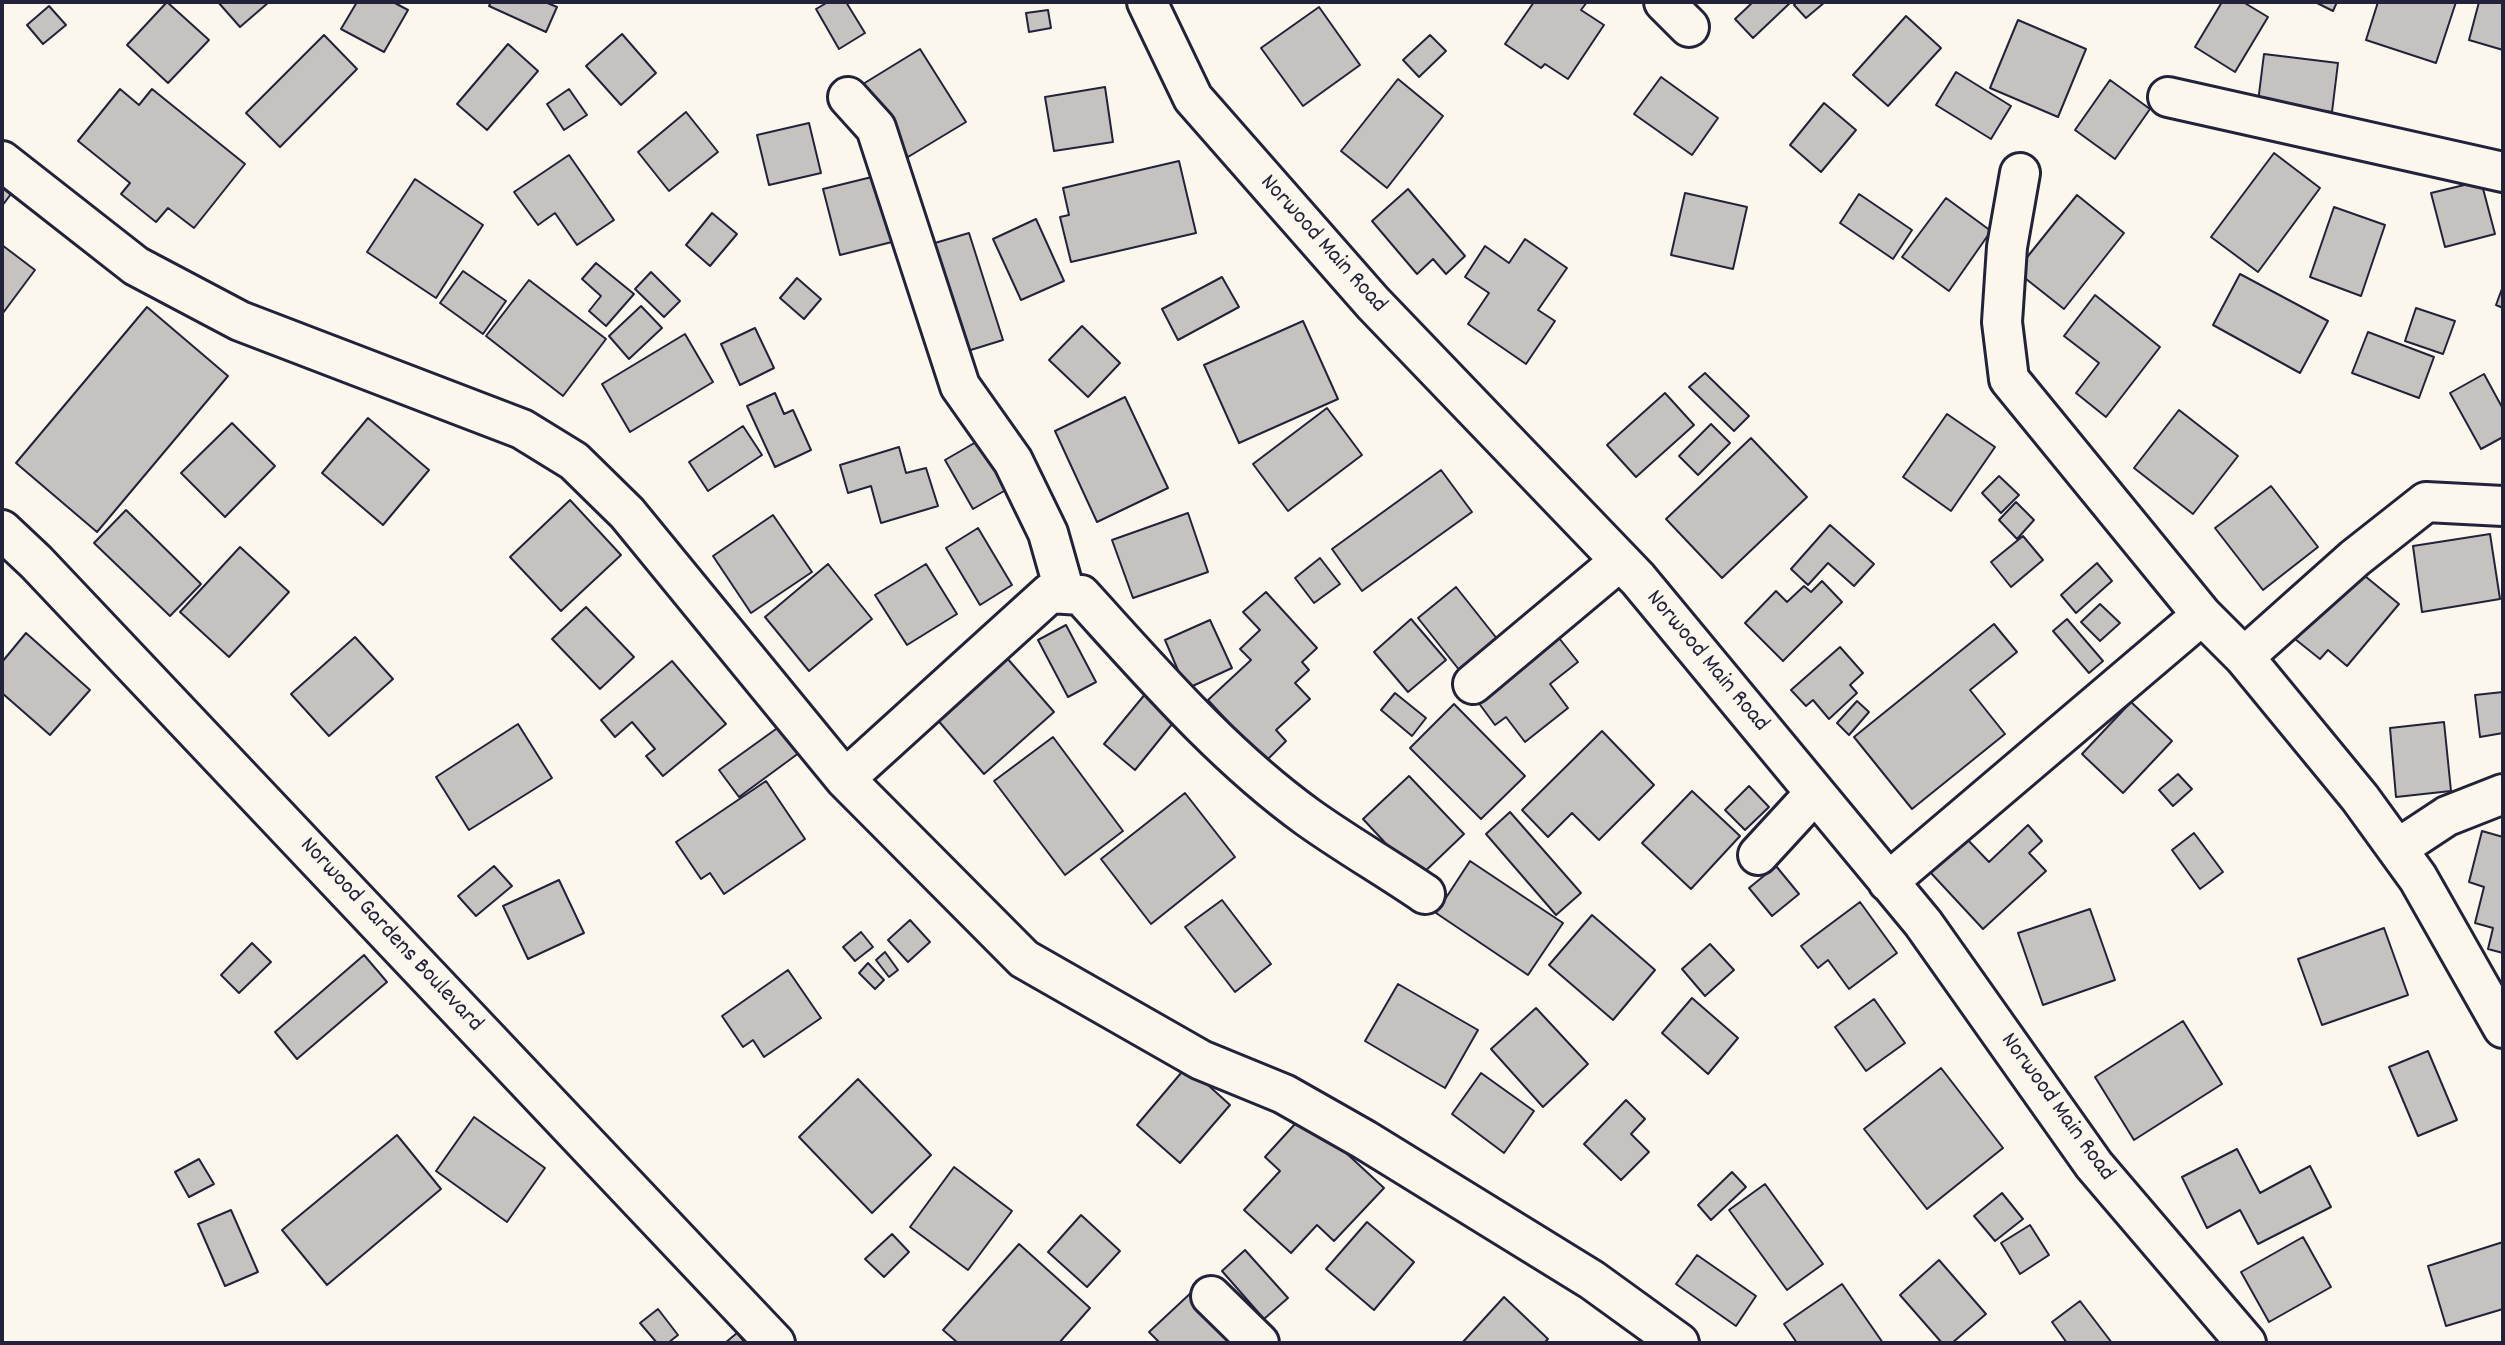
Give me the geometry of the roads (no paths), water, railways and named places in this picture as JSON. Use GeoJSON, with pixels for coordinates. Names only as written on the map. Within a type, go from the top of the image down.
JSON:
{"type":"FeatureCollection","features":[{"type":"Feature","properties":{"kind":"street","name":"Norwood Main Road"},"geometry":{"type":"LineString","coordinates":[[1147,2],[1192,98],[1373,303],[1620,561],[1923,923],[2094,1165],[2246,1343]]}},
{"type":"Feature","properties":{"kind":"street"},"geometry":{"type":"LineString","coordinates":[[848,97],[876,128],[960,386],[1013,461],[1048,533],[1065,593]]}},
{"type":"Feature","properties":{"kind":"street"},"geometry":{"type":"LineString","coordinates":[[2168,97],[2503,172]]}},
{"type":"Feature","properties":{"kind":"street"},"geometry":{"type":"LineString","coordinates":[[2,161],[136,266],[240,321],[522,429],[574,461],[627,513],[845,779],[1024,959],[1201,1060],[1284,1094],[1376,1147],[1592,1280],[1679,1343]]}},
{"type":"Feature","properties":{"kind":"street"},"geometry":{"type":"LineString","coordinates":[[2020,173],[2007,247],[2002,322],[2009,379],[2202,615],[2244,657],[2360,798],[2418,878],[2503,1028]]}},
{"type":"Feature","properties":{"kind":"street"},"geometry":{"type":"LineString","coordinates":[[2244,657],[2311,596],[2426,502],[2503,506]]}},
{"type":"Feature","properties":{"kind":"street","name":"Norwood Gardens Boulevard"},"geometry":{"type":"LineString","coordinates":[[2,530],[36,562],[775,1343]]}},
{"type":"Feature","properties":{"kind":"street"},"geometry":{"type":"LineString","coordinates":[[1473,684],[1620,561]]}},
{"type":"Feature","properties":{"kind":"street"},"geometry":{"type":"LineString","coordinates":[[845,779],[1050,593],[1081,594],[1168,691],[1239,760],[1308,817],[1425,894]]}},
{"type":"Feature","properties":{"kind":"street"},"geometry":{"type":"LineString","coordinates":[[1888,882],[2202,615]]}},
{"type":"Feature","properties":{"kind":"street"},"geometry":{"type":"LineString","coordinates":[[1758,855],[1815,793]]}},
{"type":"Feature","properties":{"kind":"street"},"geometry":{"type":"LineString","coordinates":[[2397,849],[2447,816],[2503,794]]}},
{"type":"Feature","properties":{"kind":"street"},"geometry":{"type":"LineString","coordinates":[[1211,1296],[1259,1343]]}}]}
